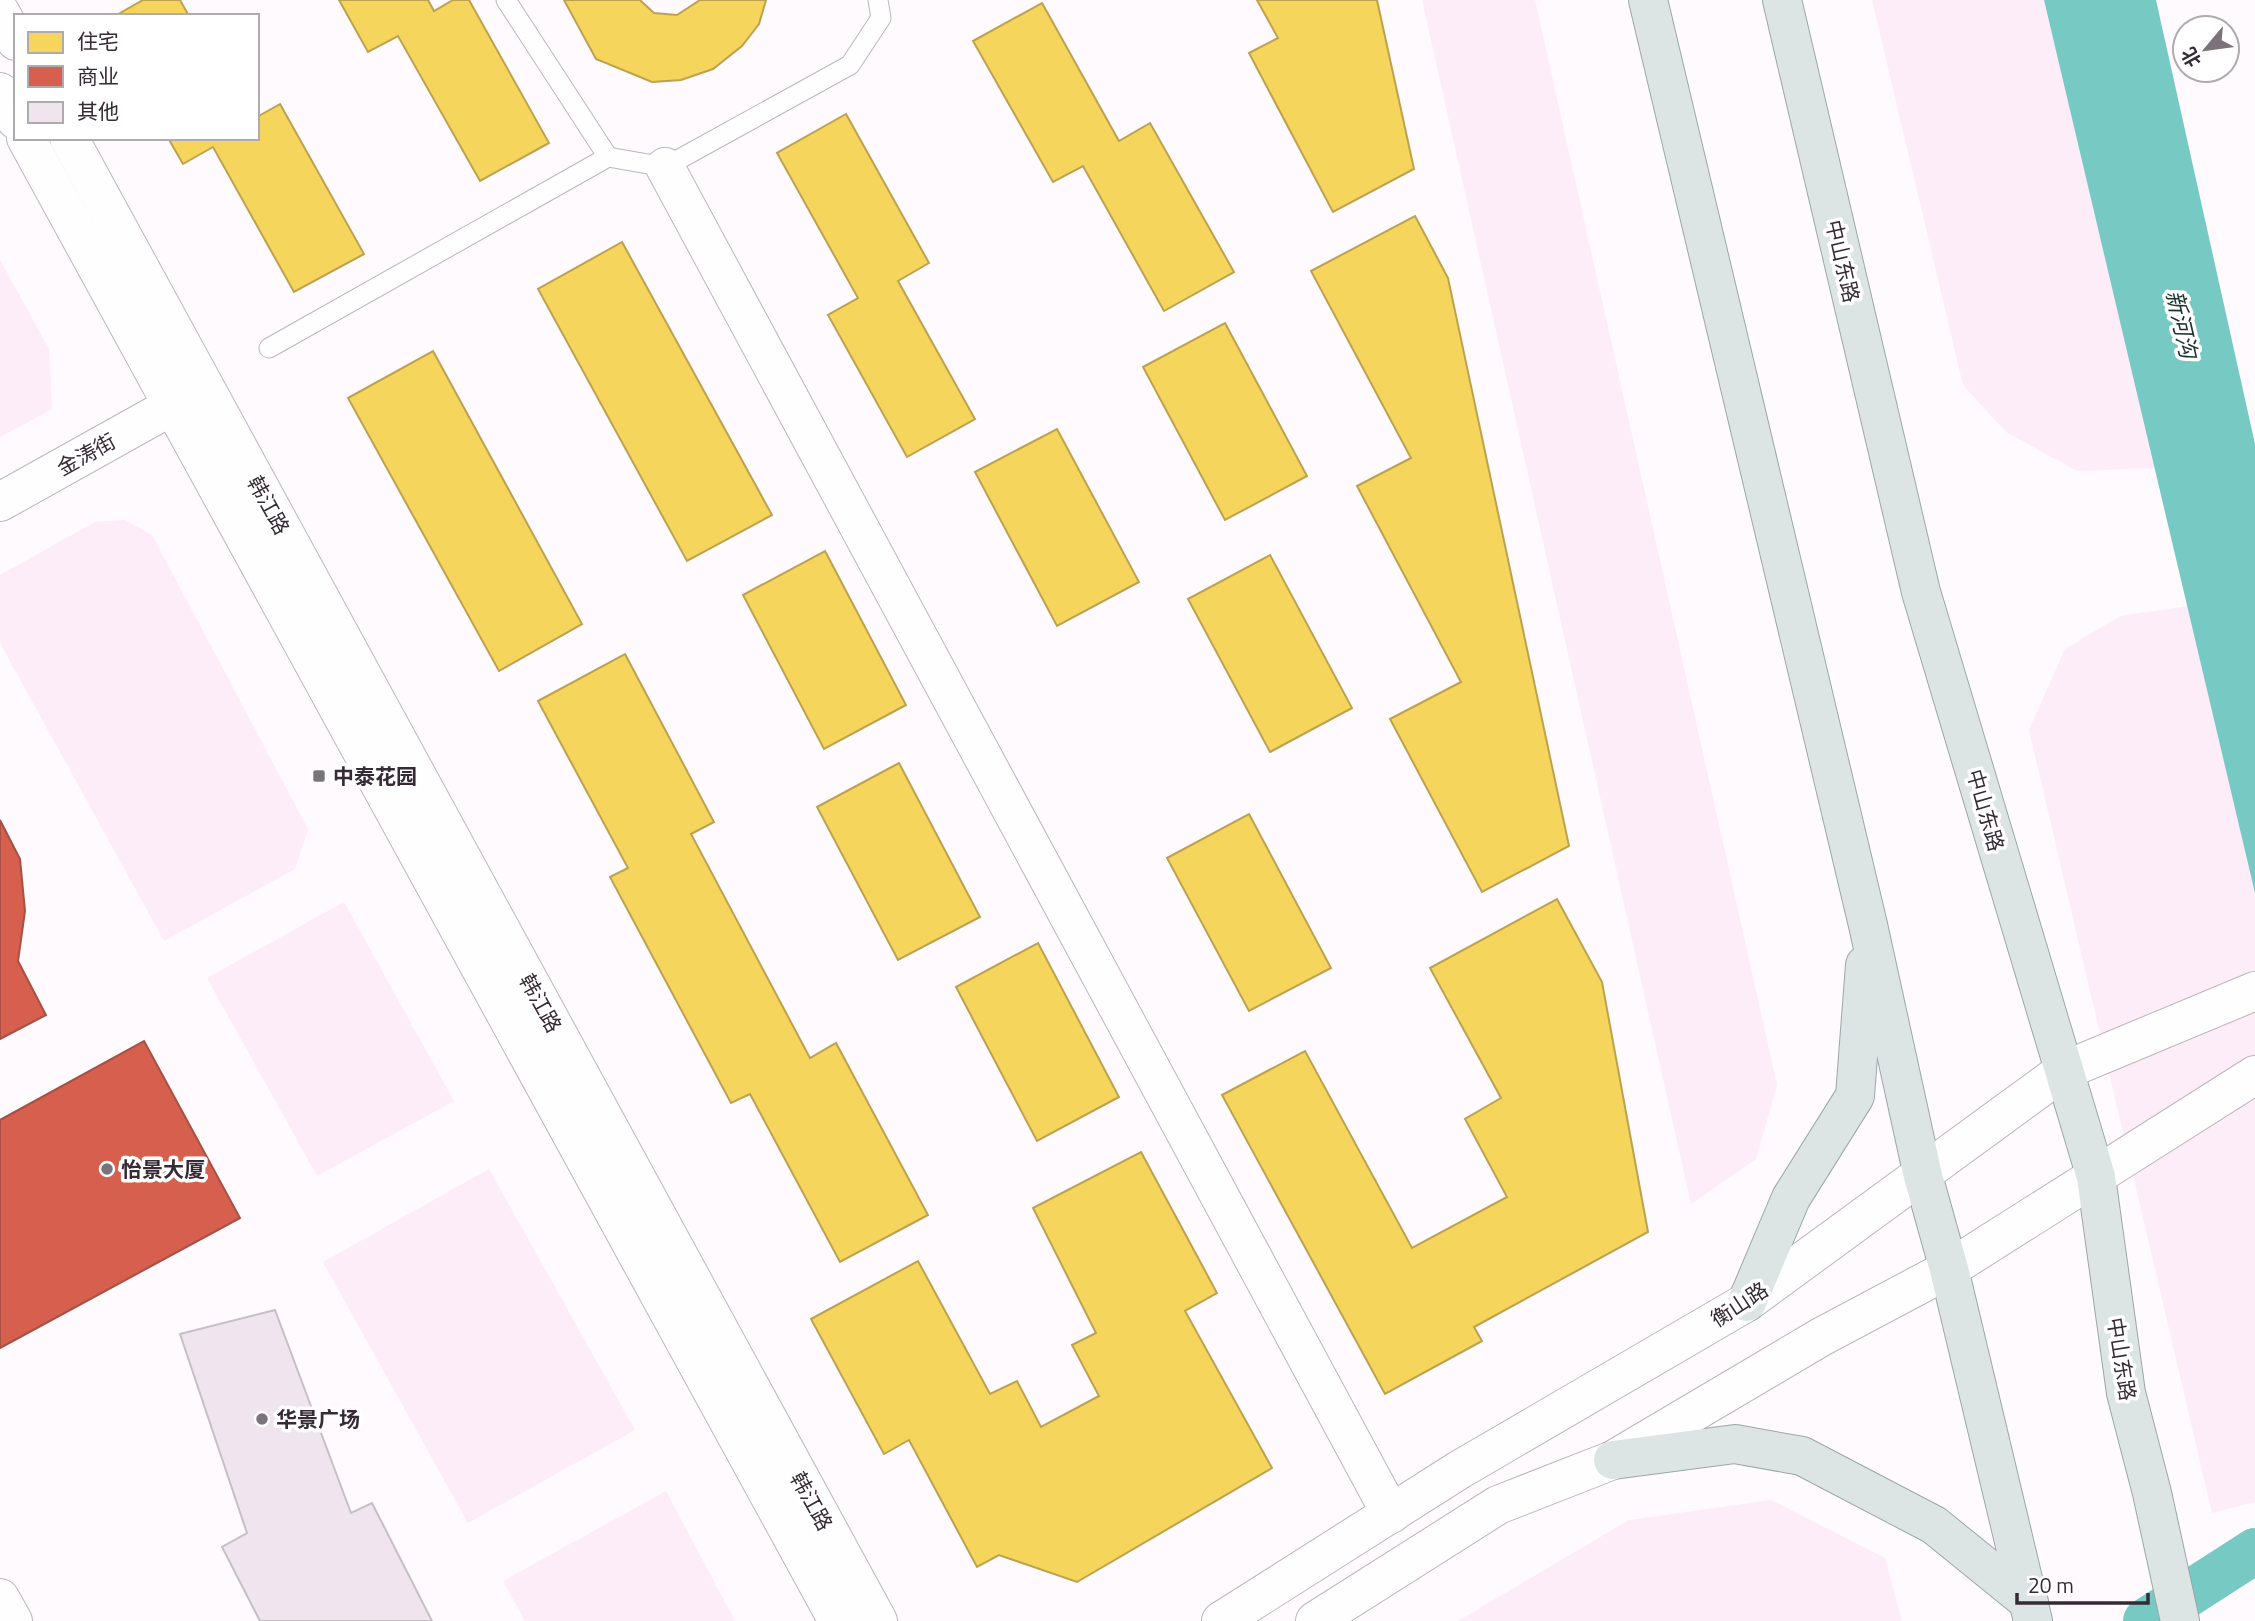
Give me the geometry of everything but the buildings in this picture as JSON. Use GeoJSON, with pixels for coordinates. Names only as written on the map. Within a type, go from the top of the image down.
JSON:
{"type":"FeatureCollection","features":[{"type":"Feature","properties":{"kind":"main road"},"geometry":{"type":"LineString","coordinates":[[1648,0],[1868,925],[1923,1176],[1949,1269],[2031,1612]]}},
{"type":"Feature","properties":{"kind":"main road","name":"中山东路"},"geometry":{"type":"LineString","coordinates":[[1782,0],[1921,592],[2096,1177],[2126,1393],[2152,1493],[2180,1621]]}},
{"type":"Feature","properties":{"kind":"main road"},"geometry":{"type":"LineString","coordinates":[[1747,1302],[1791,1198],[1855,1096],[1868,925]]}},
{"type":"Feature","properties":{"kind":"main road"},"geometry":{"type":"LineString","coordinates":[[1613,1460],[1735,1444],[1802,1456],[1934,1525],[2031,1612]]}},
{"type":"Feature","properties":{"kind":"street"},"geometry":{"type":"LineString","coordinates":[[0,12],[14,37]]}},
{"type":"Feature","properties":{"kind":"street"},"geometry":{"type":"LineString","coordinates":[[0,92],[14,116]]}},
{"type":"Feature","properties":{"kind":"street","name":"韩江路"},"geometry":{"type":"LineString","coordinates":[[27,140],[838,1621]]}},
{"type":"Feature","properties":{"kind":"street","name":"韩江路"},"geometry":{"type":"LineString","coordinates":[[70,140],[878,1621]]}},
{"type":"Feature","properties":{"kind":"street"},"geometry":{"type":"LineString","coordinates":[[665,167],[1391,1514]]}},
{"type":"Feature","properties":{"kind":"street"},"geometry":{"type":"LineString","coordinates":[[172,406],[204,385]]}},
{"type":"Feature","properties":{"kind":"street","name":"金涛街"},"geometry":{"type":"LineString","coordinates":[[0,502],[172,406]]}},
{"type":"Feature","properties":{"kind":"street","name":"衡山路"},"geometry":{"type":"LineString","coordinates":[[1221,1621],[1459,1470],[1747,1302],[1923,1176],[2063,1071],[2255,991]]}},
{"type":"Feature","properties":{"kind":"street"},"geometry":{"type":"LineString","coordinates":[[1315,1621],[1498,1505],[1613,1460],[1821,1337],[1949,1269],[2255,1076]]}},
{"type":"Feature","properties":{"kind":"street"},"geometry":{"type":"LineString","coordinates":[[0,1598],[13,1621]]}},
{"type":"Feature","properties":{"kind":"lane"},"geometry":{"type":"LineString","coordinates":[[506,0],[608,157]]}},
{"type":"Feature","properties":{"kind":"lane"},"geometry":{"type":"LineString","coordinates":[[269,348],[608,157],[665,167],[850,65],[881,18],[878,0]]}},
{"type":"Feature","properties":{"kind":"shaded area"},"geometry":{"type":"Polygon","coordinates":[[[1422,0],[1535,0],[1777,1085],[1756,1159],[1691,1204],[1422,0]]]}},
{"type":"Feature","properties":{"kind":"shaded area"},"geometry":{"type":"Polygon","coordinates":[[[1872,0],[2044,0],[2156,468],[2077,471],[2006,432],[1963,385],[1872,0]]]}},
{"type":"Feature","properties":{"kind":"shaded area"},"geometry":{"type":"Polygon","coordinates":[[[0,260],[49,349],[52,409],[0,437],[0,260]]]}},
{"type":"Feature","properties":{"kind":"shaded area"},"geometry":{"type":"Polygon","coordinates":[[[125,520],[152,535],[308,829],[295,869],[164,941],[0,643],[0,575],[95,522],[125,520]]]}},
{"type":"Feature","properties":{"kind":"shaded area"},"geometry":{"type":"Polygon","coordinates":[[[2189,606],[2255,888],[2255,1502],[2212,1513],[2029,730],[2065,649],[2120,616],[2189,606]]]}},
{"type":"Feature","properties":{"kind":"shaded area"},"geometry":{"type":"Polygon","coordinates":[[[344,902],[454,1101],[317,1176],[207,978],[344,902]]]}},
{"type":"Feature","properties":{"kind":"shaded area"},"geometry":{"type":"Polygon","coordinates":[[[489,1169],[635,1430],[468,1523],[323,1262],[489,1169]]]}},
{"type":"Feature","properties":{"kind":"shaded area"},"geometry":{"type":"Polygon","coordinates":[[[666,1491],[735,1621],[525,1621],[503,1581],[666,1491]]]}},
{"type":"Feature","properties":{"kind":"shaded area"},"geometry":{"type":"Polygon","coordinates":[[[1771,1500],[1885,1558],[1902,1621],[1458,1621],[1629,1520],[1771,1500]]]}},
{"type":"Feature","properties":{"kind":"water"},"geometry":{"type":"Polygon","coordinates":[[[2044,0],[2156,0],[2171,67],[2171,84],[2175,84],[2255,444],[2255,893],[2044,0]]]}},
{"type":"Feature","properties":{"kind":"waterway","name":"新河沟"},"geometry":{"type":"LineString","coordinates":[[2146,1621],[2255,1551]]}},
{"type":"Feature","properties":{"kind":"place","name":"中泰花园"},"geometry":{"type":"Point","coordinates":[319,776]}},
{"type":"Feature","properties":{"kind":"place","name":"怡景大厦"},"geometry":{"type":"Point","coordinates":[107,1169]}},
{"type":"Feature","properties":{"kind":"place","name":"华景广场"},"geometry":{"type":"Point","coordinates":[262,1419]}}]}
